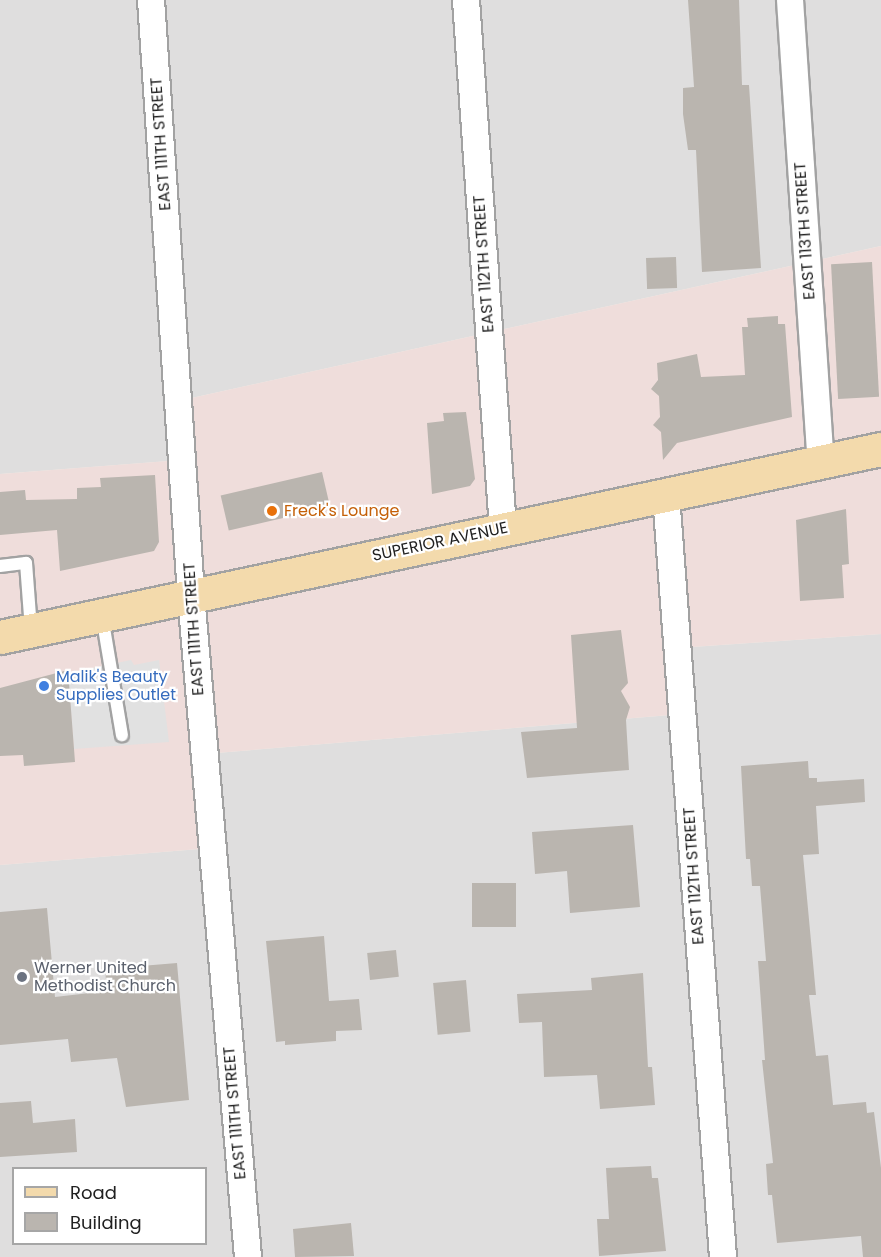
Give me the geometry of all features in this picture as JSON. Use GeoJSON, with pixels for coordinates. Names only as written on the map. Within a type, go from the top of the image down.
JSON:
{"type":"FeatureCollection","features":[{"type":"Feature","properties":{"kind":"main road","name":"SUPERIOR AVENUE"},"geometry":{"type":"LineString","coordinates":[[15,634],[881,449]]}},
{"type":"Feature","properties":{"kind":"street","name":"EAST 111TH STREET"},"geometry":{"type":"LineString","coordinates":[[151,0],[191,595],[248,1257]]}},
{"type":"Feature","properties":{"kind":"street","name":"EAST 112TH STREET"},"geometry":{"type":"LineString","coordinates":[[466,0],[503,529]]}},
{"type":"Feature","properties":{"kind":"street","name":"EAST 113TH STREET"},"geometry":{"type":"LineString","coordinates":[[790,0],[821,461]]}},
{"type":"Feature","properties":{"kind":"street","name":"EAST 112TH STREET"},"geometry":{"type":"LineString","coordinates":[[666,495],[723,1257]]}},
{"type":"Feature","properties":{"kind":"lane"},"geometry":{"type":"LineString","coordinates":[[0,566],[26,563],[15,634]]}},
{"type":"Feature","properties":{"kind":"lane"},"geometry":{"type":"LineString","coordinates":[[102,615],[122,735]]}},
{"type":"Feature","properties":{"kind":"shaded area"},"geometry":{"type":"Polygon","coordinates":[[[0,0],[881,0],[881,246],[178,401],[182,460],[0,474],[0,0]]]}},
{"type":"Feature","properties":{"kind":"shaded area"},"geometry":{"type":"Polygon","coordinates":[[[881,246],[881,634],[677,648],[682,714],[204,754],[212,848],[0,865],[0,474],[181,460],[178,401],[881,246]]]}},
{"type":"Feature","properties":{"kind":"shaded area"},"geometry":{"type":"Polygon","coordinates":[[[881,634],[881,1257],[0,1257],[0,865],[212,848],[204,754],[682,714],[677,648],[881,634]]]}},
{"type":"Feature","properties":{"kind":"shaded area"},"geometry":{"type":"Polygon","coordinates":[[[131,660],[134,665],[159,660],[169,742],[74,749],[68,673],[131,660]]]}},
{"type":"Feature","properties":{"kind":"building"},"geometry":{"type":"Polygon","coordinates":[[[688,0],[739,0],[742,85],[749,85],[761,268],[702,272],[696,150],[688,150],[683,114],[683,88],[694,87],[688,0]]]}},
{"type":"Feature","properties":{"kind":"building"},"geometry":{"type":"Polygon","coordinates":[[[676,257],[677,288],[647,289],[646,258],[676,257]]]}},
{"type":"Feature","properties":{"kind":"building"},"geometry":{"type":"Polygon","coordinates":[[[872,262],[879,397],[838,399],[831,264],[872,262]]]}},
{"type":"Feature","properties":{"kind":"building"},"geometry":{"type":"Polygon","coordinates":[[[778,316],[778,324],[785,324],[792,417],[677,443],[663,460],[661,432],[653,425],[660,417],[659,396],[651,389],[658,380],[657,363],[697,354],[701,377],[745,375],[742,327],[748,327],[747,318],[778,316]]]}},
{"type":"Feature","properties":{"kind":"building"},"geometry":{"type":"Polygon","coordinates":[[[466,412],[475,479],[470,486],[432,494],[427,423],[444,421],[443,413],[466,412]]]}},
{"type":"Feature","properties":{"kind":"building"},"geometry":{"type":"Polygon","coordinates":[[[322,472],[330,507],[229,530],[221,495],[322,472]]]}},
{"type":"Feature","properties":{"kind":"building"},"geometry":{"type":"Polygon","coordinates":[[[155,475],[159,542],[154,551],[60,571],[57,530],[0,535],[0,492],[25,490],[26,500],[77,499],[77,488],[101,487],[100,478],[155,475]]]}},
{"type":"Feature","properties":{"kind":"building"},"geometry":{"type":"Polygon","coordinates":[[[846,509],[849,564],[842,565],[844,598],[800,601],[796,520],[846,509]]]}},
{"type":"Feature","properties":{"kind":"building"},"geometry":{"type":"Polygon","coordinates":[[[621,630],[628,683],[621,691],[630,707],[626,720],[629,770],[527,778],[521,732],[577,728],[571,635],[621,630]]]}},
{"type":"Feature","properties":{"kind":"building"},"geometry":{"type":"Polygon","coordinates":[[[68,670],[75,762],[24,766],[23,755],[0,756],[0,688],[68,670]]]}},
{"type":"Feature","properties":{"kind":"building"},"geometry":{"type":"Polygon","coordinates":[[[808,761],[809,778],[817,778],[817,782],[864,779],[865,802],[816,806],[819,854],[803,855],[816,995],[809,995],[816,1056],[828,1055],[833,1105],[866,1102],[867,1113],[874,1112],[881,1168],[881,1257],[863,1257],[861,1236],[777,1243],[772,1195],[768,1195],[766,1164],[773,1163],[762,1060],[765,1060],[758,961],[766,961],[760,886],[752,886],[750,859],[746,859],[741,766],[808,761]]]}},
{"type":"Feature","properties":{"kind":"building"},"geometry":{"type":"Polygon","coordinates":[[[633,825],[640,907],[570,913],[567,871],[535,874],[532,832],[633,825]]]}},
{"type":"Feature","properties":{"kind":"building"},"geometry":{"type":"Polygon","coordinates":[[[472,883],[516,883],[516,927],[472,927],[472,883]]]}},
{"type":"Feature","properties":{"kind":"building"},"geometry":{"type":"Polygon","coordinates":[[[47,908],[55,997],[107,991],[105,969],[177,963],[189,1100],[126,1107],[117,1058],[71,1062],[68,1039],[0,1045],[0,912],[47,908]]]}},
{"type":"Feature","properties":{"kind":"building"},"geometry":{"type":"Polygon","coordinates":[[[324,936],[329,1001],[359,999],[362,1030],[336,1031],[336,1041],[285,1045],[285,1041],[276,1042],[266,941],[324,936]]]}},
{"type":"Feature","properties":{"kind":"building"},"geometry":{"type":"Polygon","coordinates":[[[396,950],[399,977],[370,980],[367,953],[396,950]]]}},
{"type":"Feature","properties":{"kind":"building"},"geometry":{"type":"Polygon","coordinates":[[[643,973],[648,1067],[652,1067],[655,1105],[600,1109],[597,1075],[544,1077],[542,1022],[519,1023],[517,994],[592,990],[591,978],[643,973]]]}},
{"type":"Feature","properties":{"kind":"building"},"geometry":{"type":"Polygon","coordinates":[[[466,980],[471,1032],[438,1035],[433,983],[466,980]]]}},
{"type":"Feature","properties":{"kind":"building"},"geometry":{"type":"Polygon","coordinates":[[[31,1101],[33,1123],[75,1119],[77,1152],[0,1157],[0,1103],[31,1101]]]}},
{"type":"Feature","properties":{"kind":"building"},"geometry":{"type":"Polygon","coordinates":[[[651,1166],[652,1178],[658,1178],[666,1251],[599,1256],[597,1219],[609,1219],[606,1168],[651,1166]]]}},
{"type":"Feature","properties":{"kind":"building"},"geometry":{"type":"Polygon","coordinates":[[[351,1223],[354,1256],[295,1257],[293,1229],[351,1223]]]}},
{"type":"Feature","properties":{"kind":"place","name":"Freck's Lounge"},"geometry":{"type":"Point","coordinates":[272,511]}},
{"type":"Feature","properties":{"kind":"place","name":"Malik's Beauty Supplies Outlet"},"geometry":{"type":"Point","coordinates":[44,686]}},
{"type":"Feature","properties":{"kind":"place","name":"Werner United Methodist Church"},"geometry":{"type":"Point","coordinates":[22,977]}}]}
